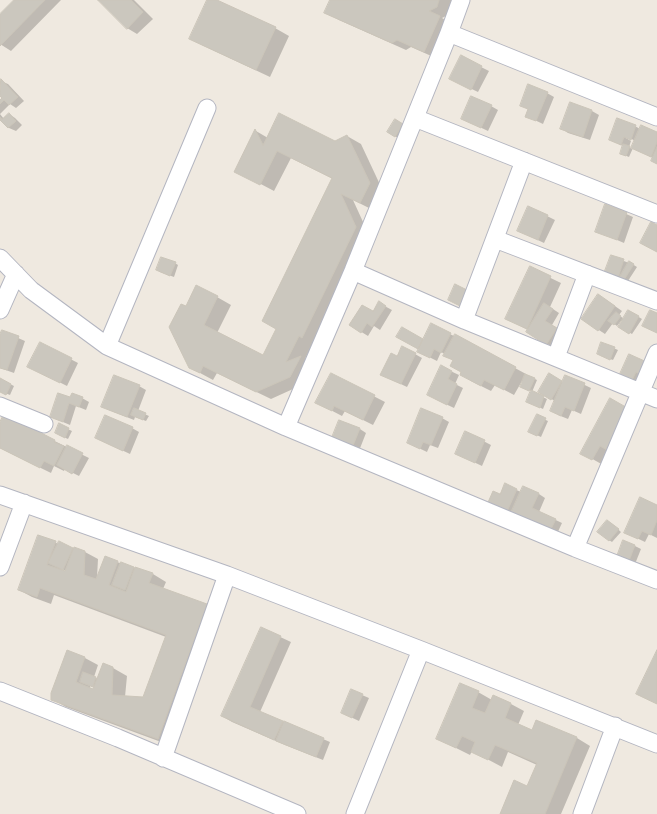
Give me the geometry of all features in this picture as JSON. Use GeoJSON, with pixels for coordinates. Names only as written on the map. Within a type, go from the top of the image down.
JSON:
{"type":"FeatureCollection","features":[{"type":"Feature","properties":{"kind":"street"},"geometry":{"type":"LineString","coordinates":[[286,427],[353,271],[461,0]]}},
{"type":"Feature","properties":{"kind":"street"},"geometry":{"type":"LineString","coordinates":[[449,33],[657,118]]}},
{"type":"Feature","properties":{"kind":"street"},"geometry":{"type":"LineString","coordinates":[[107,346],[207,108]]}},
{"type":"Feature","properties":{"kind":"street"},"geometry":{"type":"LineString","coordinates":[[415,118],[657,214]]}},
{"type":"Feature","properties":{"kind":"street"},"geometry":{"type":"LineString","coordinates":[[464,320],[524,161]]}},
{"type":"Feature","properties":{"kind":"street"},"geometry":{"type":"LineString","coordinates":[[495,239],[657,301]]}},
{"type":"Feature","properties":{"kind":"street"},"geometry":{"type":"LineString","coordinates":[[0,258],[31,290],[107,346],[286,427],[575,548],[657,580]]}},
{"type":"Feature","properties":{"kind":"street"},"geometry":{"type":"LineString","coordinates":[[353,271],[464,320],[657,399]]}},
{"type":"Feature","properties":{"kind":"street"},"geometry":{"type":"LineString","coordinates":[[0,310],[16,274]]}},
{"type":"Feature","properties":{"kind":"street"},"geometry":{"type":"LineString","coordinates":[[556,357],[587,274]]}},
{"type":"Feature","properties":{"kind":"street"},"geometry":{"type":"LineString","coordinates":[[575,548],[657,353]]}},
{"type":"Feature","properties":{"kind":"street"},"geometry":{"type":"LineString","coordinates":[[0,406],[44,424]]}},
{"type":"Feature","properties":{"kind":"street"},"geometry":{"type":"LineString","coordinates":[[0,495],[227,575],[615,726],[657,744]]}},
{"type":"Feature","properties":{"kind":"street"},"geometry":{"type":"LineString","coordinates":[[0,567],[24,503]]}},
{"type":"Feature","properties":{"kind":"street"},"geometry":{"type":"LineString","coordinates":[[163,758],[227,575]]}},
{"type":"Feature","properties":{"kind":"street"},"geometry":{"type":"LineString","coordinates":[[355,814],[421,650]]}},
{"type":"Feature","properties":{"kind":"street"},"geometry":{"type":"LineString","coordinates":[[0,691],[118,738],[297,814]]}},
{"type":"Feature","properties":{"kind":"street"},"geometry":{"type":"LineString","coordinates":[[582,814],[615,726]]}},
{"type":"Feature","properties":{"kind":"building"},"geometry":{"type":"Polygon","coordinates":[[[14,0],[45,0],[0,46],[0,14],[14,0]]]}},
{"type":"Feature","properties":{"kind":"building"},"geometry":{"type":"Polygon","coordinates":[[[98,0],[131,0],[143,12],[127,29],[98,0]]]}},
{"type":"Feature","properties":{"kind":"building"},"geometry":{"type":"Polygon","coordinates":[[[207,0],[217,0],[276,27],[256,70],[189,39],[207,0]]]}},
{"type":"Feature","properties":{"kind":"building"},"geometry":{"type":"Polygon","coordinates":[[[330,0],[439,0],[437,7],[429,11],[440,16],[424,52],[397,40],[392,43],[324,13],[330,0]]]}},
{"type":"Feature","properties":{"kind":"building"},"geometry":{"type":"Polygon","coordinates":[[[461,55],[482,66],[471,90],[449,79],[461,55]]]}},
{"type":"Feature","properties":{"kind":"building"},"geometry":{"type":"Polygon","coordinates":[[[1,79],[18,97],[9,105],[4,100],[0,104],[0,100],[2,98],[0,96],[1,79]]]}},
{"type":"Feature","properties":{"kind":"building"},"geometry":{"type":"Polygon","coordinates":[[[528,84],[548,92],[536,121],[525,117],[528,109],[520,106],[528,84]]]}},
{"type":"Feature","properties":{"kind":"building"},"geometry":{"type":"Polygon","coordinates":[[[471,96],[492,105],[481,128],[461,119],[471,96]]]}},
{"type":"Feature","properties":{"kind":"building"},"geometry":{"type":"Polygon","coordinates":[[[570,102],[592,110],[583,137],[560,129],[570,102]]]}},
{"type":"Feature","properties":{"kind":"building"},"geometry":{"type":"Polygon","coordinates":[[[9,113],[16,121],[8,128],[0,120],[0,117],[2,119],[9,113]]]}},
{"type":"Feature","properties":{"kind":"building"},"geometry":{"type":"Polygon","coordinates":[[[279,113],[335,141],[347,135],[370,183],[360,203],[341,194],[356,227],[302,338],[299,336],[286,362],[301,356],[290,377],[256,392],[203,366],[200,373],[189,368],[169,327],[181,304],[186,306],[196,285],[218,296],[204,325],[263,355],[276,329],[262,321],[332,178],[277,151],[260,185],[234,172],[255,129],[263,145],[279,113]]]}},
{"type":"Feature","properties":{"kind":"building"},"geometry":{"type":"Polygon","coordinates":[[[617,118],[636,125],[631,140],[624,137],[621,145],[609,140],[617,118]]]}},
{"type":"Feature","properties":{"kind":"building"},"geometry":{"type":"Polygon","coordinates":[[[395,119],[403,124],[395,137],[387,132],[395,119]]]}},
{"type":"Feature","properties":{"kind":"building"},"geometry":{"type":"Polygon","coordinates":[[[641,125],[657,132],[657,142],[651,157],[631,148],[641,125]]]}},
{"type":"Feature","properties":{"kind":"building"},"geometry":{"type":"Polygon","coordinates":[[[623,144],[630,146],[626,156],[620,154],[623,144]]]}},
{"type":"Feature","properties":{"kind":"building"},"geometry":{"type":"Polygon","coordinates":[[[657,147],[657,164],[651,161],[657,147]]]}},
{"type":"Feature","properties":{"kind":"building"},"geometry":{"type":"Polygon","coordinates":[[[605,204],[627,212],[617,240],[595,232],[605,204]]]}},
{"type":"Feature","properties":{"kind":"building"},"geometry":{"type":"Polygon","coordinates":[[[528,206],[548,215],[538,240],[517,231],[528,206]]]}},
{"type":"Feature","properties":{"kind":"building"},"geometry":{"type":"Polygon","coordinates":[[[651,222],[657,225],[657,252],[640,243],[651,222]]]}},
{"type":"Feature","properties":{"kind":"building"},"geometry":{"type":"Polygon","coordinates":[[[611,255],[624,259],[617,281],[603,276],[611,255]]]}},
{"type":"Feature","properties":{"kind":"building"},"geometry":{"type":"Polygon","coordinates":[[[161,257],[176,262],[170,276],[156,270],[161,257]]]}},
{"type":"Feature","properties":{"kind":"building"},"geometry":{"type":"Polygon","coordinates":[[[629,261],[634,264],[622,283],[618,280],[629,261]]]}},
{"type":"Feature","properties":{"kind":"building"},"geometry":{"type":"Polygon","coordinates":[[[530,266],[551,276],[527,329],[505,319],[530,266]]]}},
{"type":"Feature","properties":{"kind":"building"},"geometry":{"type":"Polygon","coordinates":[[[455,284],[469,291],[462,307],[448,300],[455,284]]]}},
{"type":"Feature","properties":{"kind":"building"},"geometry":{"type":"Polygon","coordinates":[[[598,294],[615,306],[598,331],[581,319],[598,294]]]}},
{"type":"Feature","properties":{"kind":"building"},"geometry":{"type":"Polygon","coordinates":[[[379,301],[386,306],[372,327],[367,323],[361,333],[349,325],[362,305],[373,311],[379,301]]]}},
{"type":"Feature","properties":{"kind":"building"},"geometry":{"type":"Polygon","coordinates":[[[544,303],[553,309],[545,321],[557,328],[546,345],[526,332],[544,303]]]}},
{"type":"Feature","properties":{"kind":"building"},"geometry":{"type":"Polygon","coordinates":[[[628,310],[639,316],[629,334],[618,327],[628,310]]]}},
{"type":"Feature","properties":{"kind":"building"},"geometry":{"type":"Polygon","coordinates":[[[650,310],[657,313],[657,333],[642,326],[650,310]]]}},
{"type":"Feature","properties":{"kind":"building"},"geometry":{"type":"Polygon","coordinates":[[[616,312],[621,316],[614,325],[608,321],[616,312]]]}},
{"type":"Feature","properties":{"kind":"building"},"geometry":{"type":"Polygon","coordinates":[[[431,323],[451,333],[441,353],[434,349],[430,358],[417,352],[431,323]]]}},
{"type":"Feature","properties":{"kind":"building"},"geometry":{"type":"Polygon","coordinates":[[[402,327],[423,339],[418,349],[396,337],[402,327]]]}},
{"type":"Feature","properties":{"kind":"building"},"geometry":{"type":"Polygon","coordinates":[[[2,330],[19,336],[7,370],[0,368],[0,334],[2,330]]]}},
{"type":"Feature","properties":{"kind":"building"},"geometry":{"type":"Polygon","coordinates":[[[455,334],[516,367],[504,390],[484,380],[481,386],[460,375],[461,372],[450,366],[453,360],[443,356],[455,334]]]}},
{"type":"Feature","properties":{"kind":"building"},"geometry":{"type":"Polygon","coordinates":[[[40,342],[72,358],[60,383],[27,367],[40,342]]]}},
{"type":"Feature","properties":{"kind":"building"},"geometry":{"type":"Polygon","coordinates":[[[601,342],[615,347],[610,360],[597,354],[601,342]]]}},
{"type":"Feature","properties":{"kind":"building"},"geometry":{"type":"Polygon","coordinates":[[[402,346],[416,353],[401,384],[380,375],[391,353],[397,356],[402,346]]]}},
{"type":"Feature","properties":{"kind":"building"},"geometry":{"type":"Polygon","coordinates":[[[629,354],[649,363],[643,376],[636,372],[632,380],[620,374],[629,354]]]}},
{"type":"Feature","properties":{"kind":"building"},"geometry":{"type":"Polygon","coordinates":[[[441,365],[452,371],[448,379],[457,384],[447,405],[427,395],[441,365]]]}},
{"type":"Feature","properties":{"kind":"building"},"geometry":{"type":"Polygon","coordinates":[[[331,373],[375,395],[363,420],[334,406],[332,411],[315,403],[331,373]]]}},
{"type":"Feature","properties":{"kind":"building"},"geometry":{"type":"Polygon","coordinates":[[[549,373],[562,381],[551,400],[538,392],[549,373]]]}},
{"type":"Feature","properties":{"kind":"building"},"geometry":{"type":"Polygon","coordinates":[[[525,374],[535,378],[529,391],[520,387],[525,374]]]}},
{"type":"Feature","properties":{"kind":"building"},"geometry":{"type":"Polygon","coordinates":[[[114,375],[140,385],[127,417],[101,407],[114,375]]]}},
{"type":"Feature","properties":{"kind":"building"},"geometry":{"type":"Polygon","coordinates":[[[565,375],[585,383],[574,411],[565,407],[561,416],[550,411],[565,375]]]}},
{"type":"Feature","properties":{"kind":"building"},"geometry":{"type":"Polygon","coordinates":[[[0,378],[11,384],[6,395],[0,392],[0,378]]]}},
{"type":"Feature","properties":{"kind":"building"},"geometry":{"type":"Polygon","coordinates":[[[531,390],[544,396],[540,408],[526,402],[531,390]]]}},
{"type":"Feature","properties":{"kind":"building"},"geometry":{"type":"Polygon","coordinates":[[[58,393],[70,397],[72,393],[83,397],[79,407],[69,403],[63,422],[50,417],[58,393]]]}},
{"type":"Feature","properties":{"kind":"building"},"geometry":{"type":"Polygon","coordinates":[[[610,398],[631,410],[609,451],[600,446],[592,460],[580,454],[610,398]]]}},
{"type":"Feature","properties":{"kind":"building"},"geometry":{"type":"Polygon","coordinates":[[[134,408],[146,413],[143,420],[131,415],[134,408]]]}},
{"type":"Feature","properties":{"kind":"building"},"geometry":{"type":"Polygon","coordinates":[[[421,408],[443,417],[431,445],[423,442],[420,449],[407,443],[421,408]]]}},
{"type":"Feature","properties":{"kind":"building"},"geometry":{"type":"Polygon","coordinates":[[[4,414],[64,446],[54,466],[44,461],[40,468],[0,448],[0,422],[4,414]]]}},
{"type":"Feature","properties":{"kind":"building"},"geometry":{"type":"Polygon","coordinates":[[[537,414],[546,418],[537,436],[528,432],[537,414]]]}},
{"type":"Feature","properties":{"kind":"building"},"geometry":{"type":"Polygon","coordinates":[[[105,415],[133,427],[123,451],[95,438],[105,415]]]}},
{"type":"Feature","properties":{"kind":"building"},"geometry":{"type":"Polygon","coordinates":[[[339,420],[360,428],[350,453],[329,445],[339,420]]]}},
{"type":"Feature","properties":{"kind":"building"},"geometry":{"type":"Polygon","coordinates":[[[59,423],[69,428],[65,438],[55,433],[59,423]]]}},
{"type":"Feature","properties":{"kind":"building"},"geometry":{"type":"Polygon","coordinates":[[[465,431],[485,440],[475,463],[455,454],[465,431]]]}},
{"type":"Feature","properties":{"kind":"building"},"geometry":{"type":"Polygon","coordinates":[[[67,445],[83,453],[72,474],[57,465],[67,445]]]}},
{"type":"Feature","properties":{"kind":"building"},"geometry":{"type":"Polygon","coordinates":[[[505,483],[517,489],[505,516],[486,507],[493,491],[500,494],[505,483]]]}},
{"type":"Feature","properties":{"kind":"building"},"geometry":{"type":"Polygon","coordinates":[[[523,486],[539,493],[532,508],[556,519],[549,533],[510,515],[523,486]]]}},
{"type":"Feature","properties":{"kind":"building"},"geometry":{"type":"Polygon","coordinates":[[[640,497],[657,505],[657,520],[651,535],[642,531],[638,539],[624,533],[640,497]]]}},
{"type":"Feature","properties":{"kind":"building"},"geometry":{"type":"Polygon","coordinates":[[[607,520],[619,529],[609,541],[597,532],[607,520]]]}},
{"type":"Feature","properties":{"kind":"building"},"geometry":{"type":"Polygon","coordinates":[[[38,535],[56,541],[47,565],[65,571],[74,547],[85,551],[84,575],[96,579],[105,556],[118,561],[109,585],[126,592],[135,567],[153,573],[149,583],[207,604],[158,739],[51,700],[51,693],[67,650],[85,657],[76,682],[93,689],[103,663],[113,667],[112,695],[143,697],[166,635],[40,588],[37,597],[18,590],[38,535]]]}},
{"type":"Feature","properties":{"kind":"building"},"geometry":{"type":"Polygon","coordinates":[[[623,540],[635,545],[627,566],[615,562],[623,540]]]}},
{"type":"Feature","properties":{"kind":"building"},"geometry":{"type":"Polygon","coordinates":[[[59,541],[73,548],[63,570],[48,563],[59,541]]]}},
{"type":"Feature","properties":{"kind":"building"},"geometry":{"type":"Polygon","coordinates":[[[121,562],[134,567],[125,590],[112,585],[121,562]]]}},
{"type":"Feature","properties":{"kind":"building"},"geometry":{"type":"Polygon","coordinates":[[[261,627],[281,636],[250,707],[283,721],[274,740],[221,716],[261,627]]]}},
{"type":"Feature","properties":{"kind":"building"},"geometry":{"type":"Polygon","coordinates":[[[657,650],[657,704],[636,694],[657,650]]]}},
{"type":"Feature","properties":{"kind":"building"},"geometry":{"type":"Polygon","coordinates":[[[83,672],[96,677],[93,687],[80,682],[83,672]]]}},
{"type":"Feature","properties":{"kind":"building"},"geometry":{"type":"Polygon","coordinates":[[[460,683],[479,691],[472,708],[485,713],[493,695],[511,703],[505,718],[532,730],[536,720],[577,737],[545,814],[500,814],[514,780],[527,786],[537,763],[495,745],[488,760],[471,752],[475,742],[462,736],[456,748],[436,739],[460,683]]]}},
{"type":"Feature","properties":{"kind":"building"},"geometry":{"type":"Polygon","coordinates":[[[351,689],[363,694],[352,718],[341,713],[351,689]]]}},
{"type":"Feature","properties":{"kind":"building"},"geometry":{"type":"Polygon","coordinates":[[[284,721],[324,738],[316,757],[276,741],[284,721]]]}}]}
